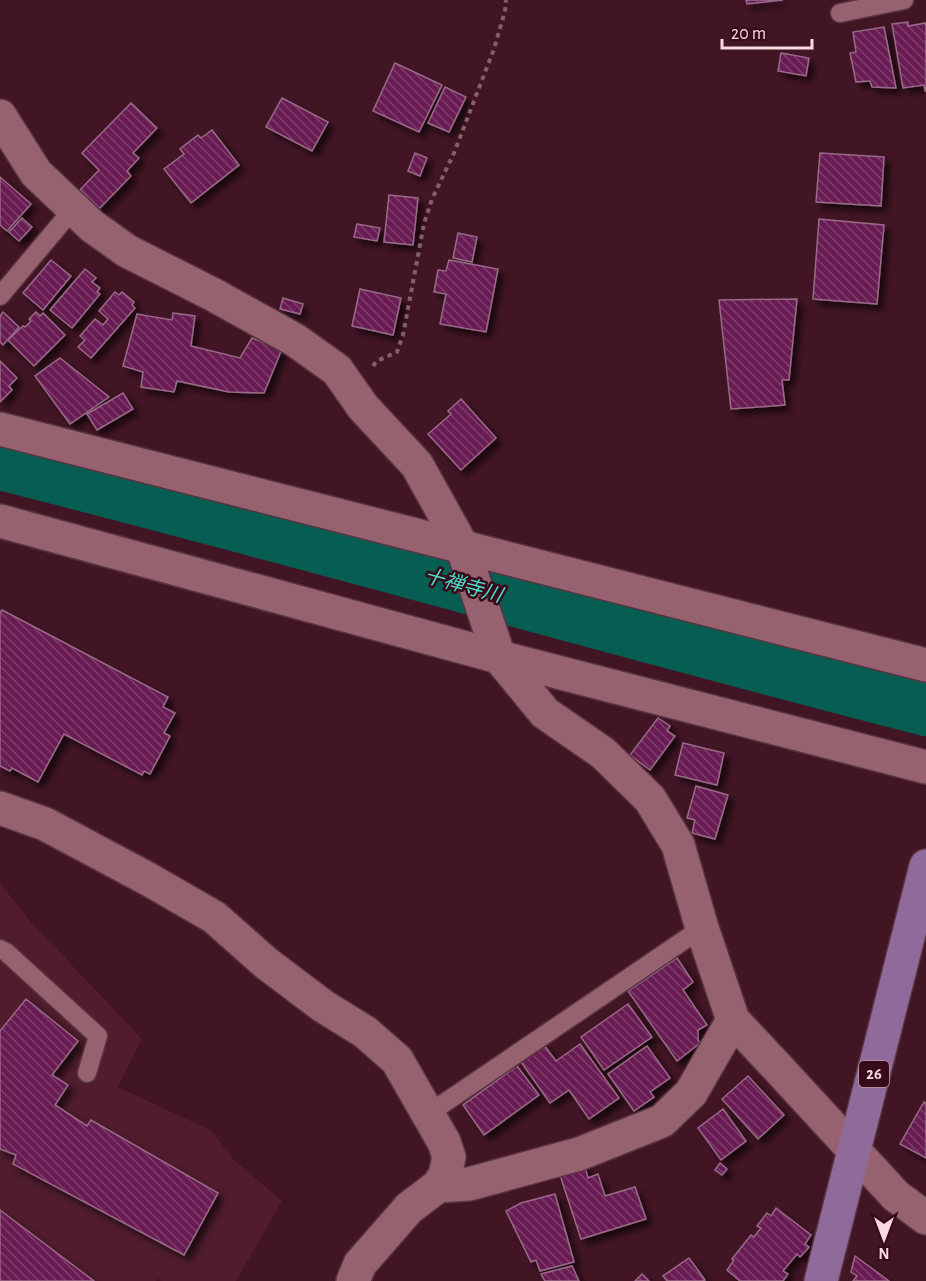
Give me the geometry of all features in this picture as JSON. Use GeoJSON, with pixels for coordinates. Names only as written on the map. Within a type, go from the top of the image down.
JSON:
{"type":"FeatureCollection","features":[{"type":"Feature","properties":{"kind":"main road","name":"26"},"geometry":{"type":"LineString","coordinates":[[821,1281],[926,866]]}},
{"type":"Feature","properties":{"kind":"street"},"geometry":{"type":"LineString","coordinates":[[0,116],[36,173],[92,226],[127,251],[214,295],[295,340],[337,370],[363,407],[417,465],[464,552],[496,651],[545,713],[603,753],[650,799],[678,845],[702,928],[733,1020],[896,1196],[926,1218]]}},
{"type":"Feature","properties":{"kind":"street"},"geometry":{"type":"LineString","coordinates":[[0,429],[464,552],[926,665]]}},
{"type":"Feature","properties":{"kind":"street"},"geometry":{"type":"LineString","coordinates":[[0,521],[926,767]]}},
{"type":"Feature","properties":{"kind":"street"},"geometry":{"type":"LineString","coordinates":[[0,808],[45,824],[214,916],[266,963],[323,1006],[365,1032],[397,1060],[444,1142],[449,1156],[445,1175],[438,1186],[409,1208],[360,1264],[353,1281]]}},
{"type":"Feature","properties":{"kind":"street"},"geometry":{"type":"LineString","coordinates":[[438,1186],[469,1184],[579,1154],[662,1122],[691,1093],[733,1020]]}},
{"type":"Feature","properties":{"kind":"lane"},"geometry":{"type":"LineString","coordinates":[[840,13],[904,0]]}},
{"type":"Feature","properties":{"kind":"lane"},"geometry":{"type":"LineString","coordinates":[[0,296],[73,208]]}},
{"type":"Feature","properties":{"kind":"lane"},"geometry":{"type":"LineString","coordinates":[[428,1114],[702,928]]}},
{"type":"Feature","properties":{"kind":"lane"},"geometry":{"type":"LineString","coordinates":[[0,949],[98,1036],[87,1073]]}},
{"type":"Feature","properties":{"kind":"path"},"geometry":{"type":"LineString","coordinates":[[355,395],[377,361],[397,352],[403,335],[424,224],[494,49],[506,0]]}},
{"type":"Feature","properties":{"kind":"shaded area"},"geometry":{"type":"Polygon","coordinates":[[[0,883],[32,923],[142,1039],[118,1087],[212,1131],[233,1159],[282,1201],[236,1281],[162,1281],[157,1278],[156,1281],[0,1281],[0,883]]]}},
{"type":"Feature","properties":{"kind":"building"},"geometry":{"type":"Polygon","coordinates":[[[746,0],[783,0],[747,4],[746,0]]]}},
{"type":"Feature","properties":{"kind":"building"},"geometry":{"type":"Polygon","coordinates":[[[908,22],[908,26],[926,23],[926,91],[924,85],[903,88],[892,24],[908,22]]]}},
{"type":"Feature","properties":{"kind":"building"},"geometry":{"type":"Polygon","coordinates":[[[884,27],[896,88],[872,87],[870,81],[856,82],[850,53],[856,52],[853,32],[884,27]]]}},
{"type":"Feature","properties":{"kind":"building"},"geometry":{"type":"Polygon","coordinates":[[[781,53],[809,58],[806,76],[778,71],[781,53]]]}},
{"type":"Feature","properties":{"kind":"building"},"geometry":{"type":"Polygon","coordinates":[[[395,63],[442,85],[419,132],[373,111],[395,63]]]}},
{"type":"Feature","properties":{"kind":"building"},"geometry":{"type":"Polygon","coordinates":[[[445,87],[466,97],[449,132],[428,123],[445,87]]]}},
{"type":"Feature","properties":{"kind":"building"},"geometry":{"type":"Polygon","coordinates":[[[282,98],[328,122],[312,151],[266,127],[282,98]]]}},
{"type":"Feature","properties":{"kind":"building"},"geometry":{"type":"Polygon","coordinates":[[[131,103],[157,128],[133,153],[139,158],[127,171],[131,176],[99,209],[80,190],[99,170],[82,153],[131,103]]]}},
{"type":"Feature","properties":{"kind":"building"},"geometry":{"type":"Polygon","coordinates":[[[212,130],[239,165],[191,203],[164,169],[184,154],[180,149],[198,135],[201,138],[212,130]]]}},
{"type":"Feature","properties":{"kind":"building"},"geometry":{"type":"Polygon","coordinates":[[[415,153],[427,158],[420,176],[408,171],[415,153]]]}},
{"type":"Feature","properties":{"kind":"building"},"geometry":{"type":"Polygon","coordinates":[[[820,153],[884,157],[881,206],[816,202],[820,153]]]}},
{"type":"Feature","properties":{"kind":"building"},"geometry":{"type":"Polygon","coordinates":[[[0,177],[31,204],[7,231],[0,225],[0,177]]]}},
{"type":"Feature","properties":{"kind":"building"},"geometry":{"type":"Polygon","coordinates":[[[389,195],[418,198],[413,245],[384,242],[389,195]]]}},
{"type":"Feature","properties":{"kind":"building"},"geometry":{"type":"Polygon","coordinates":[[[22,218],[32,227],[19,241],[9,232],[22,218]]]}},
{"type":"Feature","properties":{"kind":"building"},"geometry":{"type":"Polygon","coordinates":[[[819,219],[884,225],[877,304],[813,299],[819,219]]]}},
{"type":"Feature","properties":{"kind":"building"},"geometry":{"type":"Polygon","coordinates":[[[357,224],[380,228],[377,241],[354,237],[357,224]]]}},
{"type":"Feature","properties":{"kind":"building"},"geometry":{"type":"Polygon","coordinates":[[[458,233],[477,237],[472,262],[453,258],[458,233]]]}},
{"type":"Feature","properties":{"kind":"building"},"geometry":{"type":"Polygon","coordinates":[[[51,260],[71,276],[43,310],[23,293],[51,260]]]}},
{"type":"Feature","properties":{"kind":"building"},"geometry":{"type":"Polygon","coordinates":[[[449,260],[498,269],[486,332],[440,324],[446,294],[434,292],[438,270],[446,271],[449,260]]]}},
{"type":"Feature","properties":{"kind":"building"},"geometry":{"type":"Polygon","coordinates":[[[85,269],[96,278],[92,282],[100,288],[97,292],[100,294],[72,328],[50,310],[85,269]]]}},
{"type":"Feature","properties":{"kind":"building"},"geometry":{"type":"Polygon","coordinates":[[[360,289],[401,298],[393,335],[352,326],[360,289]]]}},
{"type":"Feature","properties":{"kind":"building"},"geometry":{"type":"Polygon","coordinates":[[[115,292],[119,295],[122,292],[134,302],[132,305],[135,308],[91,358],[78,347],[85,340],[80,336],[95,319],[103,325],[108,319],[99,311],[115,292]]]}},
{"type":"Feature","properties":{"kind":"building"},"geometry":{"type":"Polygon","coordinates":[[[283,298],[303,304],[300,314],[280,309],[283,298]]]}},
{"type":"Feature","properties":{"kind":"building"},"geometry":{"type":"Polygon","coordinates":[[[797,299],[789,380],[782,380],[785,405],[731,409],[719,300],[797,299]]]}},
{"type":"Feature","properties":{"kind":"building"},"geometry":{"type":"Polygon","coordinates":[[[3,312],[19,327],[3,345],[0,342],[0,316],[3,312]]]}},
{"type":"Feature","properties":{"kind":"building"},"geometry":{"type":"Polygon","coordinates":[[[36,312],[40,316],[43,313],[65,335],[34,366],[8,340],[31,321],[29,319],[36,312]]]}},
{"type":"Feature","properties":{"kind":"building"},"geometry":{"type":"Polygon","coordinates":[[[173,313],[195,316],[191,346],[240,358],[252,338],[282,349],[264,393],[229,392],[177,381],[174,392],[141,387],[143,372],[123,366],[137,314],[172,320],[173,313]]]}},
{"type":"Feature","properties":{"kind":"building"},"geometry":{"type":"Polygon","coordinates":[[[60,358],[109,397],[70,424],[35,376],[60,358]]]}},
{"type":"Feature","properties":{"kind":"building"},"geometry":{"type":"Polygon","coordinates":[[[0,361],[17,378],[9,386],[12,390],[0,402],[0,361]]]}},
{"type":"Feature","properties":{"kind":"building"},"geometry":{"type":"Polygon","coordinates":[[[123,393],[133,409],[97,430],[87,414],[123,393]]]}},
{"type":"Feature","properties":{"kind":"building"},"geometry":{"type":"Polygon","coordinates":[[[461,399],[496,438],[461,470],[428,434],[451,414],[448,411],[461,399]]]}},
{"type":"Feature","properties":{"kind":"building"},"geometry":{"type":"Polygon","coordinates":[[[2,610],[168,697],[163,707],[175,713],[164,733],[170,736],[150,774],[144,771],[142,775],[64,734],[38,782],[12,768],[10,771],[0,766],[0,613],[2,610]]]}},
{"type":"Feature","properties":{"kind":"building"},"geometry":{"type":"Polygon","coordinates":[[[658,718],[670,726],[667,731],[675,736],[650,770],[630,755],[658,718]]]}},
{"type":"Feature","properties":{"kind":"building"},"geometry":{"type":"Polygon","coordinates":[[[683,743],[724,753],[717,785],[675,775],[683,743]]]}},
{"type":"Feature","properties":{"kind":"building"},"geometry":{"type":"Polygon","coordinates":[[[696,786],[728,795],[715,839],[692,833],[695,820],[687,818],[696,786]]]}},
{"type":"Feature","properties":{"kind":"building"},"geometry":{"type":"Polygon","coordinates":[[[677,958],[693,982],[683,990],[707,1025],[698,1030],[700,1043],[677,1061],[628,991],[677,958]]]}},
{"type":"Feature","properties":{"kind":"building"},"geometry":{"type":"Polygon","coordinates":[[[26,999],[78,1041],[52,1075],[68,1085],[55,1105],[87,1126],[91,1120],[218,1193],[184,1255],[13,1164],[16,1155],[0,1149],[0,1031],[26,999]]]}},
{"type":"Feature","properties":{"kind":"building"},"geometry":{"type":"Polygon","coordinates":[[[628,1004],[652,1037],[604,1070],[581,1037],[628,1004]]]}},
{"type":"Feature","properties":{"kind":"building"},"geometry":{"type":"Polygon","coordinates":[[[580,1044],[619,1098],[589,1119],[569,1090],[550,1103],[521,1062],[544,1045],[556,1061],[580,1044]]]}},
{"type":"Feature","properties":{"kind":"building"},"geometry":{"type":"Polygon","coordinates":[[[647,1046],[670,1078],[650,1092],[654,1097],[634,1111],[608,1074],[647,1046]]]}},
{"type":"Feature","properties":{"kind":"building"},"geometry":{"type":"Polygon","coordinates":[[[517,1066],[539,1095],[484,1135],[463,1105],[517,1066]]]}},
{"type":"Feature","properties":{"kind":"building"},"geometry":{"type":"Polygon","coordinates":[[[748,1076],[784,1115],[758,1139],[722,1099],[748,1076]]]}},
{"type":"Feature","properties":{"kind":"building"},"geometry":{"type":"Polygon","coordinates":[[[924,1102],[926,1103],[926,1158],[900,1144],[924,1102]]]}},
{"type":"Feature","properties":{"kind":"building"},"geometry":{"type":"Polygon","coordinates":[[[723,1109],[746,1141],[721,1160],[698,1128],[723,1109]]]}},
{"type":"Feature","properties":{"kind":"building"},"geometry":{"type":"Polygon","coordinates":[[[720,1163],[727,1169],[722,1175],[715,1170],[720,1163]]]}},
{"type":"Feature","properties":{"kind":"building"},"geometry":{"type":"Polygon","coordinates":[[[584,1164],[588,1178],[598,1174],[605,1196],[635,1187],[646,1219],[581,1239],[559,1172],[584,1164]]]}},
{"type":"Feature","properties":{"kind":"building"},"geometry":{"type":"Polygon","coordinates":[[[555,1194],[574,1262],[540,1271],[536,1260],[531,1262],[506,1211],[521,1203],[555,1194]]]}},
{"type":"Feature","properties":{"kind":"building"},"geometry":{"type":"Polygon","coordinates":[[[776,1208],[811,1235],[805,1244],[809,1247],[800,1257],[797,1254],[783,1271],[788,1274],[783,1281],[740,1281],[727,1270],[734,1260],[732,1259],[751,1235],[754,1237],[761,1228],[757,1226],[767,1213],[771,1216],[776,1208]]]}},
{"type":"Feature","properties":{"kind":"building"},"geometry":{"type":"Polygon","coordinates":[[[0,1210],[94,1281],[0,1281],[0,1210]]]}},
{"type":"Feature","properties":{"kind":"building"},"geometry":{"type":"Polygon","coordinates":[[[855,1256],[889,1281],[853,1281],[857,1276],[851,1272],[855,1256]]]}},
{"type":"Feature","properties":{"kind":"building"},"geometry":{"type":"Polygon","coordinates":[[[689,1258],[705,1280],[667,1281],[663,1276],[689,1258]]]}},
{"type":"Feature","properties":{"kind":"building"},"geometry":{"type":"Polygon","coordinates":[[[572,1266],[579,1281],[545,1281],[541,1274],[572,1266]]]}},
{"type":"Feature","properties":{"kind":"building"},"geometry":{"type":"Polygon","coordinates":[[[642,1274],[649,1281],[635,1281],[642,1274]]]}},
{"type":"Feature","properties":{"kind":"waterway","name":"十禅寺川"},"geometry":{"type":"LineString","coordinates":[[0,463],[926,709]]}}]}
